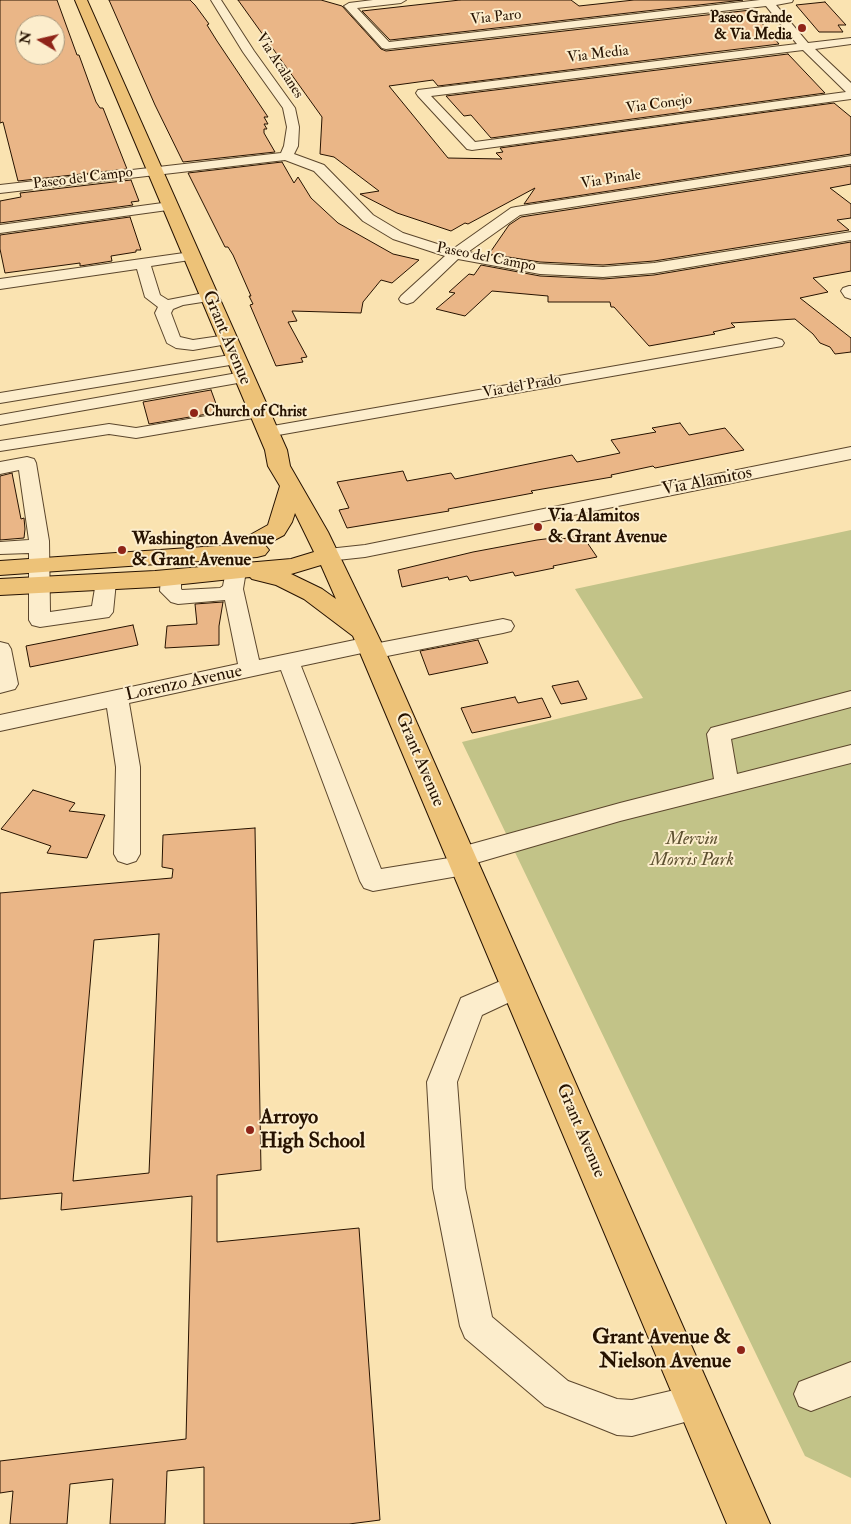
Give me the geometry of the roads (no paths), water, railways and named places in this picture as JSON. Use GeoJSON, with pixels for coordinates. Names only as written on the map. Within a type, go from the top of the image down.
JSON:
{"type":"FeatureCollection","features":[{"type":"Feature","properties":{"kind":"main road","name":"Grant Avenue"},"geometry":{"type":"LineString","coordinates":[[81,0],[276,450],[278,466],[318,532],[368,643],[749,1524]]}},
{"type":"Feature","properties":{"kind":"main road"},"geometry":{"type":"LineString","coordinates":[[236,570],[276,530],[281,522],[290,487]]}},
{"type":"Feature","properties":{"kind":"main road"},"geometry":{"type":"LineString","coordinates":[[0,587],[39,565],[106,582],[296,565],[328,555]]}},
{"type":"Feature","properties":{"kind":"main road"},"geometry":{"type":"LineString","coordinates":[[0,568],[39,565],[236,570],[272,576],[294,583],[313,594],[368,643]]}},
{"type":"Feature","properties":{"kind":"street","name":"Via Acalanes"},"geometry":{"type":"LineString","coordinates":[[216,0],[249,52],[289,108],[293,127],[291,146],[286,156]]}},
{"type":"Feature","properties":{"kind":"street","name":"Via Paro"},"geometry":{"type":"LineString","coordinates":[[402,0],[349,6],[386,46],[788,0]]}},
{"type":"Feature","properties":{"kind":"street"},"geometry":{"type":"LineString","coordinates":[[768,1],[805,46],[851,90]]}},
{"type":"Feature","properties":{"kind":"street","name":"Via Media"},"geometry":{"type":"LineString","coordinates":[[472,146],[422,92],[851,40]]}},
{"type":"Feature","properties":{"kind":"street","name":"Via Conejo"},"geometry":{"type":"LineString","coordinates":[[472,146],[851,95]]}},
{"type":"Feature","properties":{"kind":"street","name":"Paseo del Campo"},"geometry":{"type":"LineString","coordinates":[[0,189],[286,156],[319,168],[327,174],[352,204],[368,218],[398,236],[455,254],[540,269],[603,272],[654,268],[851,236]]}},
{"type":"Feature","properties":{"kind":"street","name":"Via Pinale"},"geometry":{"type":"LineString","coordinates":[[407,299],[455,254],[516,211],[851,160]]}},
{"type":"Feature","properties":{"kind":"street"},"geometry":{"type":"LineString","coordinates":[[0,229],[170,206]]}},
{"type":"Feature","properties":{"kind":"street"},"geometry":{"type":"LineString","coordinates":[[0,284],[191,256]]}},
{"type":"Feature","properties":{"kind":"street"},"geometry":{"type":"LineString","coordinates":[[144,268],[153,298],[167,306]]}},
{"type":"Feature","properties":{"kind":"street"},"geometry":{"type":"LineString","coordinates":[[209,297],[180,301],[167,306],[163,313],[173,340],[182,344],[193,345],[227,340]]}},
{"type":"Feature","properties":{"kind":"street","name":"Via del Prado"},"geometry":{"type":"LineString","coordinates":[[0,446],[109,429],[136,433],[263,422],[776,343]]}},
{"type":"Feature","properties":{"kind":"street"},"geometry":{"type":"LineString","coordinates":[[0,398],[236,359]]}},
{"type":"Feature","properties":{"kind":"street"},"geometry":{"type":"LineString","coordinates":[[0,420],[110,401],[133,395],[244,377]]}},
{"type":"Feature","properties":{"kind":"street","name":"Via Alamitos"},"geometry":{"type":"LineString","coordinates":[[328,555],[365,551],[851,453]]}},
{"type":"Feature","properties":{"kind":"street"},"geometry":{"type":"LineString","coordinates":[[0,468],[27,463],[39,565],[40,620],[102,612],[106,582]]}},
{"type":"Feature","properties":{"kind":"street"},"geometry":{"type":"LineString","coordinates":[[0,548],[39,565]]}},
{"type":"Feature","properties":{"kind":"street"},"geometry":{"type":"LineString","coordinates":[[236,570],[250,670]]}},
{"type":"Feature","properties":{"kind":"street","name":"Lorenzo Avenue"},"geometry":{"type":"LineString","coordinates":[[6,722],[368,643],[503,626]]}},
{"type":"Feature","properties":{"kind":"street"},"geometry":{"type":"LineString","coordinates":[[0,649],[6,722]]}},
{"type":"Feature","properties":{"kind":"street"},"geometry":{"type":"LineString","coordinates":[[288,661],[373,881],[463,861],[620,812],[851,754]]}},
{"type":"Feature","properties":{"kind":"street"},"geometry":{"type":"LineString","coordinates":[[117,698],[128,767],[127,854]]}},
{"type":"Feature","properties":{"kind":"street"},"geometry":{"type":"LineString","coordinates":[[727,786],[719,734],[851,699]]}},
{"type":"Feature","properties":{"kind":"street"},"geometry":{"type":"LineString","coordinates":[[517,986],[471,1007],[442,1082],[449,1188],[477,1326],[557,1394],[617,1417],[632,1418],[696,1402]]}},
{"type":"Feature","properties":{"kind":"street"},"geometry":{"type":"LineString","coordinates":[[811,1394],[851,1379]]}},
{"type":"Feature","properties":{"kind":"place","name":"Paseo Grande & Via Media"},"geometry":{"type":"Point","coordinates":[802,28]}},
{"type":"Feature","properties":{"kind":"place","name":"Church of Christ"},"geometry":{"type":"Point","coordinates":[194,413]}},
{"type":"Feature","properties":{"kind":"place","name":"Via Alamitos & Grant Avenue"},"geometry":{"type":"Point","coordinates":[538,527]}},
{"type":"Feature","properties":{"kind":"place","name":"Washington Avenue & Grant Avenue"},"geometry":{"type":"Point","coordinates":[122,550]}},
{"type":"Feature","properties":{"kind":"place","name":"Arroyo High School"},"geometry":{"type":"Point","coordinates":[250,1130]}},
{"type":"Feature","properties":{"kind":"place","name":"Grant Avenue & Nielson Avenue"},"geometry":{"type":"Point","coordinates":[741,1350]}},
{"type":"Feature","properties":{"kind":"park label","name":"Mervin Morris Park"},"geometry":{"type":"Point","coordinates":[692,850]}}]}
